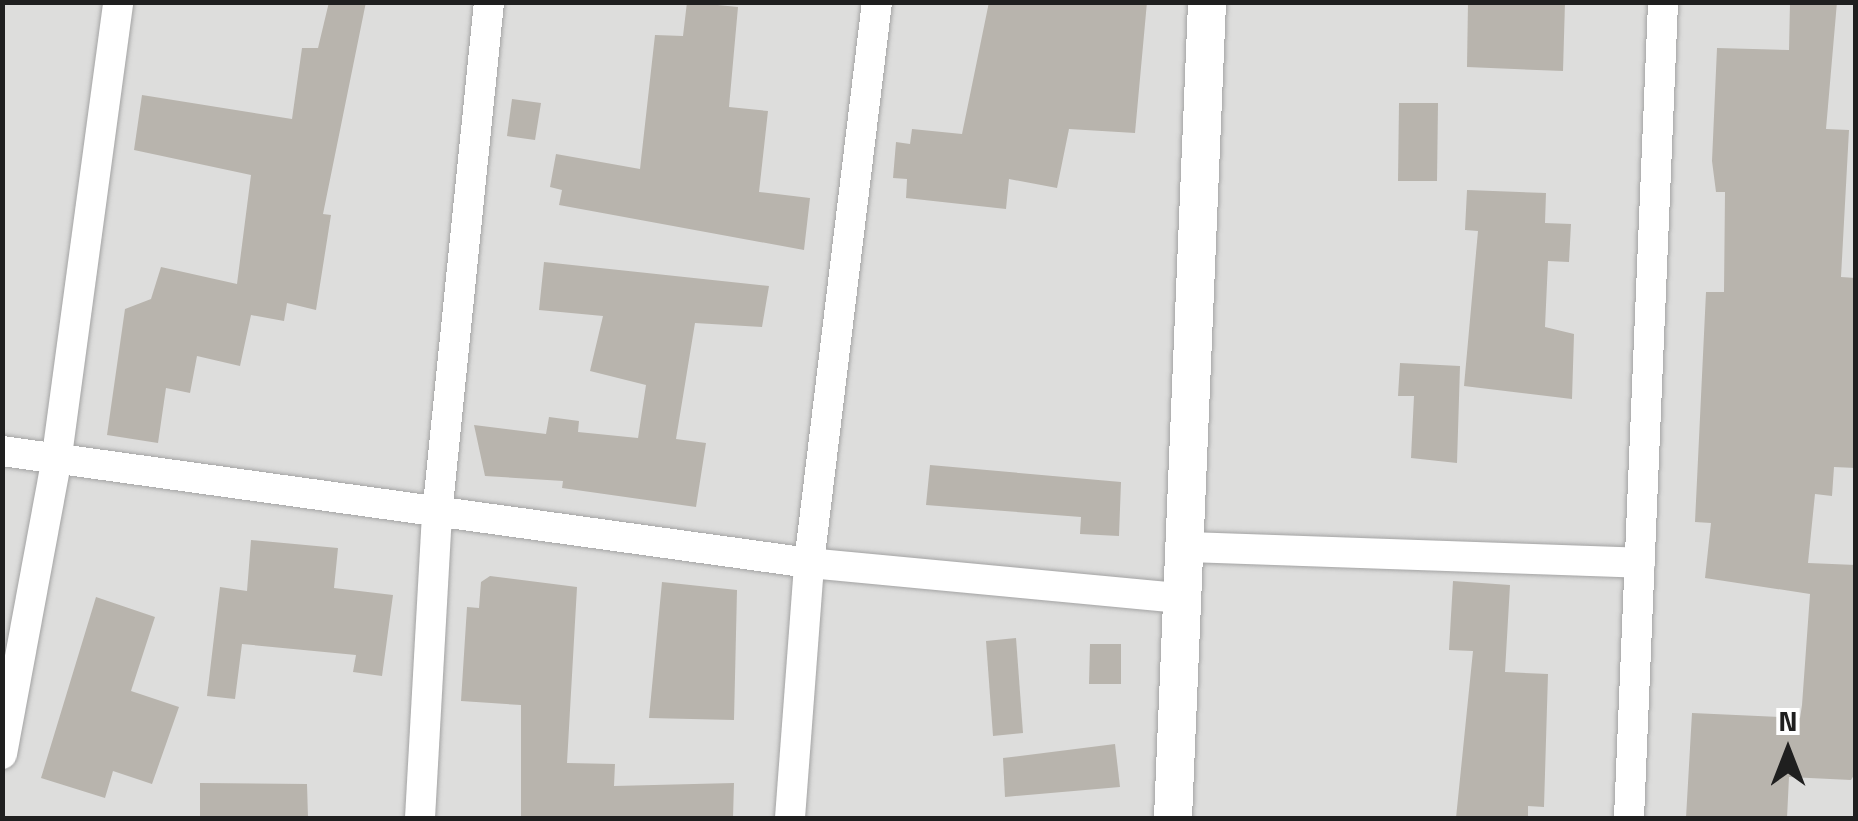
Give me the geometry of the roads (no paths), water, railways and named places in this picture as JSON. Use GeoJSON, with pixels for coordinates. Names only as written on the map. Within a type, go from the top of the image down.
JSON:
{"type":"FeatureCollection","features":[{"type":"Feature","properties":{"kind":"street"},"geometry":{"type":"LineString","coordinates":[[2,754],[56,463],[118,2]]}},
{"type":"Feature","properties":{"kind":"street"},"geometry":{"type":"LineString","coordinates":[[420,818],[437,515],[489,2]]}},
{"type":"Feature","properties":{"kind":"street"},"geometry":{"type":"LineString","coordinates":[[790,818],[809,563],[876,2]]}},
{"type":"Feature","properties":{"kind":"street"},"geometry":{"type":"LineString","coordinates":[[1173,818],[1181,598],[1189,547],[1207,2]]}},
{"type":"Feature","properties":{"kind":"street"},"geometry":{"type":"LineString","coordinates":[[1629,818],[1663,2]]}},
{"type":"Feature","properties":{"kind":"street"},"geometry":{"type":"LineString","coordinates":[[2,450],[56,463],[809,563],[1181,598]]}},
{"type":"Feature","properties":{"kind":"street"},"geometry":{"type":"LineString","coordinates":[[1189,547],[1640,563]]}}]}
